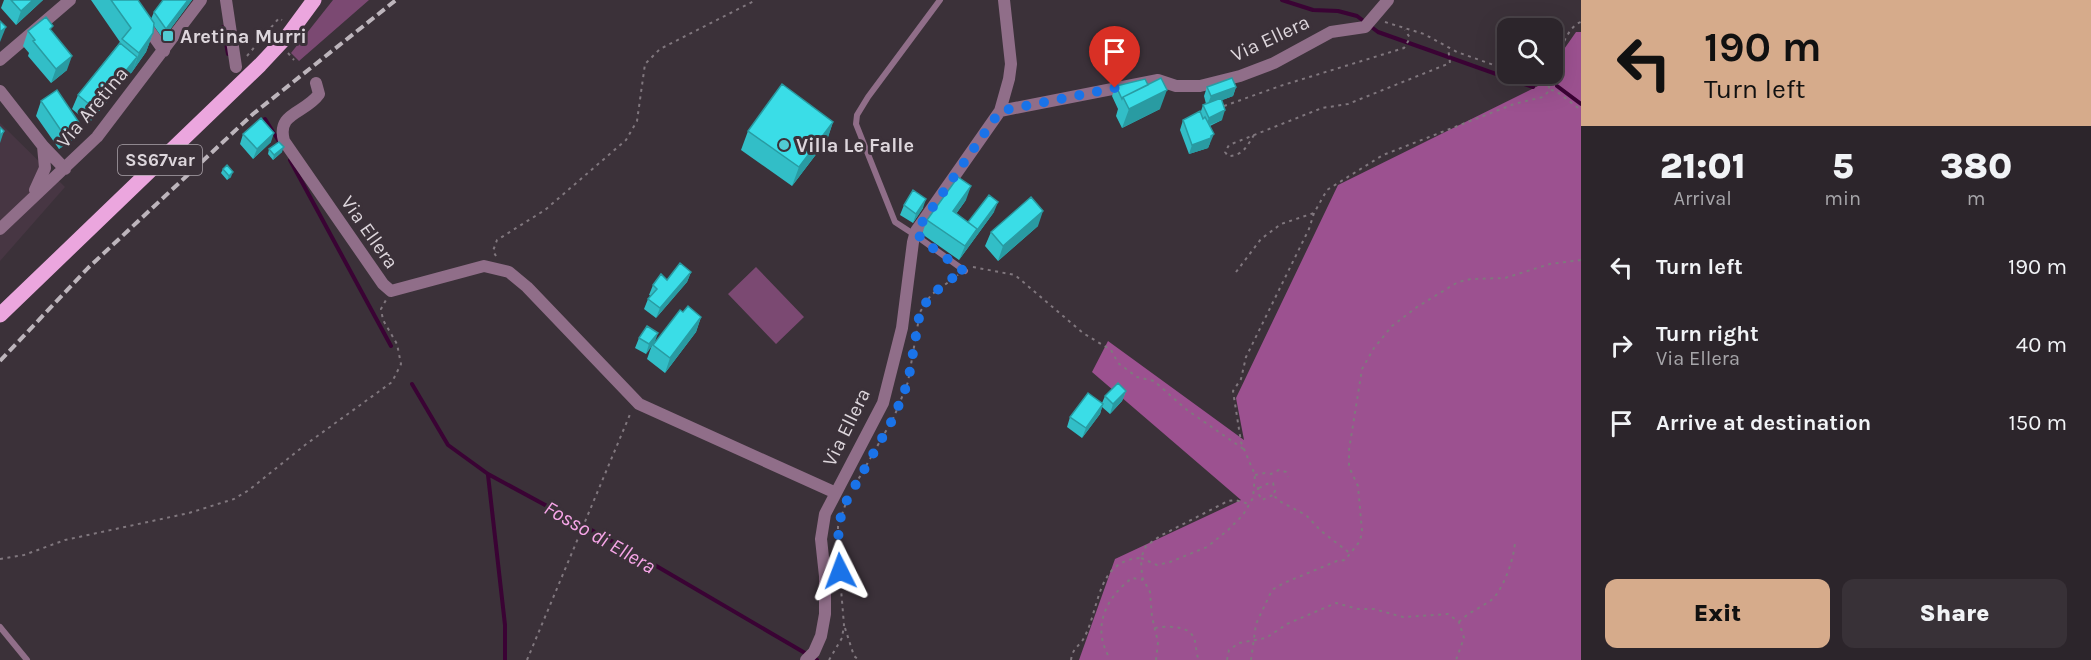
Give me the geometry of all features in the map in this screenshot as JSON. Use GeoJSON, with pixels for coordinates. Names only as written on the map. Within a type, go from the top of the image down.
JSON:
{"type":"FeatureCollection","features":[{"type":"Feature","properties":{"kind":"main road","name":"SS67var"},"geometry":{"type":"LineString","coordinates":[[0,315],[260,65],[289,34],[314,0]]}},
{"type":"Feature","properties":{"kind":"street"},"geometry":{"type":"LineString","coordinates":[[128,0],[164,51]]}},
{"type":"Feature","properties":{"kind":"street","name":"Via Aretina"},"geometry":{"type":"LineString","coordinates":[[0,229],[97,136],[201,0]]}},
{"type":"Feature","properties":{"kind":"street"},"geometry":{"type":"LineString","coordinates":[[226,0],[236,67]]}},
{"type":"Feature","properties":{"kind":"street"},"geometry":{"type":"LineString","coordinates":[[1000,111],[1011,64],[1004,0]]}},
{"type":"Feature","properties":{"kind":"street"},"geometry":{"type":"LineString","coordinates":[[1369,22],[1388,0]]}},
{"type":"Feature","properties":{"kind":"street"},"geometry":{"type":"LineString","coordinates":[[0,60],[65,1]]}},
{"type":"Feature","properties":{"kind":"street","name":"Via Ellera"},"geometry":{"type":"LineString","coordinates":[[316,83],[319,94],[315,100],[285,120],[281,131],[284,141],[374,273],[391,291],[484,266],[509,272],[527,286],[636,401],[836,492],[883,403],[902,328],[916,233],[1000,111],[1158,80],[1176,86],[1200,86],[1240,76],[1274,63],[1331,32],[1369,22]]}},
{"type":"Feature","properties":{"kind":"street"},"geometry":{"type":"LineString","coordinates":[[0,91],[43,146],[65,169]]}},
{"type":"Feature","properties":{"kind":"street"},"geometry":{"type":"LineString","coordinates":[[28,202],[40,183],[45,168],[43,146]]}},
{"type":"Feature","properties":{"kind":"street"},"geometry":{"type":"LineString","coordinates":[[809,657],[821,636],[825,614],[825,576],[821,539],[825,514],[836,492]]}},
{"type":"Feature","properties":{"kind":"lane"},"geometry":{"type":"LineString","coordinates":[[940,0],[868,97],[857,115],[856,124],[895,222],[916,233],[965,272]]}},
{"type":"Feature","properties":{"kind":"lane"},"geometry":{"type":"LineString","coordinates":[[0,627],[27,660]]}},
{"type":"Feature","properties":{"kind":"path"},"geometry":{"type":"LineString","coordinates":[[502,270],[493,251],[497,240],[545,210],[626,140],[637,121],[645,64],[660,49],[756,0]]}},
{"type":"Feature","properties":{"kind":"path"},"geometry":{"type":"LineString","coordinates":[[255,48],[279,18],[283,21]]}},
{"type":"Feature","properties":{"kind":"path"},"geometry":{"type":"LineString","coordinates":[[1369,22],[1424,34],[1457,52],[1497,66]]}},
{"type":"Feature","properties":{"kind":"path"},"geometry":{"type":"LineString","coordinates":[[1563,45],[1567,33],[1574,25],[1581,22]]}},
{"type":"Feature","properties":{"kind":"path"},"geometry":{"type":"LineString","coordinates":[[1224,106],[1280,86],[1404,48],[1410,38],[1405,30]]}},
{"type":"Feature","properties":{"kind":"path"},"geometry":{"type":"LineString","coordinates":[[1254,135],[1243,152],[1235,156],[1228,156],[1225,152],[1229,145],[1254,135],[1322,108],[1348,104],[1450,63],[1448,47]]}},
{"type":"Feature","properties":{"kind":"path"},"geometry":{"type":"LineString","coordinates":[[288,54],[294,60]]}},
{"type":"Feature","properties":{"kind":"path"},"geometry":{"type":"LineString","coordinates":[[1548,84],[1550,90]]}},
{"type":"Feature","properties":{"kind":"path"},"geometry":{"type":"LineString","coordinates":[[1550,90],[1556,91],[1581,110]]}},
{"type":"Feature","properties":{"kind":"path"},"geometry":{"type":"LineString","coordinates":[[1274,495],[1262,500],[1258,493],[1256,475],[1241,442],[1233,391],[1241,379],[1246,357],[1327,190],[1383,155],[1514,104],[1543,97],[1550,90]]}},
{"type":"Feature","properties":{"kind":"path"},"geometry":{"type":"LineString","coordinates":[[1236,272],[1261,239],[1281,224],[1314,213]]}},
{"type":"Feature","properties":{"kind":"path"},"geometry":{"type":"LineString","coordinates":[[1251,660],[1256,639],[1256,624],[1272,590],[1337,561],[1346,560],[1360,541],[1362,524],[1358,486],[1349,467],[1348,450],[1362,369],[1374,348],[1392,326],[1417,307],[1458,282],[1471,279],[1505,278],[1550,264],[1581,260]]}},
{"type":"Feature","properties":{"kind":"path"},"geometry":{"type":"LineString","coordinates":[[851,492],[894,417],[908,382],[920,312],[931,295],[954,277],[975,266],[1016,274],[1083,333],[1095,338],[1111,350],[1118,363],[1137,377],[1154,381],[1187,410],[1245,451]]}},
{"type":"Feature","properties":{"kind":"path"},"geometry":{"type":"LineString","coordinates":[[0,559],[24,555],[65,540],[189,513],[234,500],[249,490],[305,445],[392,382],[401,364],[398,344],[383,320],[381,309],[391,291]]}},
{"type":"Feature","properties":{"kind":"path"},"geometry":{"type":"LineString","coordinates":[[527,660],[636,401]]}},
{"type":"Feature","properties":{"kind":"path"},"geometry":{"type":"LineString","coordinates":[[1256,475],[1265,472],[1271,474],[1279,470],[1286,472],[1288,477]]}},
{"type":"Feature","properties":{"kind":"path"},"geometry":{"type":"LineString","coordinates":[[1257,487],[1273,483],[1274,495]]}},
{"type":"Feature","properties":{"kind":"path"},"geometry":{"type":"LineString","coordinates":[[1071,660],[1073,650],[1084,638],[1107,573],[1133,558],[1141,558],[1157,565],[1207,547],[1243,514],[1257,487]]}},
{"type":"Feature","properties":{"kind":"path"},"geometry":{"type":"LineString","coordinates":[[1274,495],[1281,502],[1306,515],[1321,531],[1350,554]]}},
{"type":"Feature","properties":{"kind":"path"},"geometry":{"type":"LineString","coordinates":[[847,500],[838,525],[838,553],[844,625],[854,656],[859,660]]}},
{"type":"Feature","properties":{"kind":"path"},"geometry":{"type":"LineString","coordinates":[[1156,660],[1158,642],[1150,592],[1143,579],[1141,558],[1146,546],[1160,536],[1227,501],[1235,500],[1249,504]]}},
{"type":"Feature","properties":{"kind":"path"},"geometry":{"type":"LineString","coordinates":[[1458,622],[1492,600],[1498,592],[1513,559],[1515,541]]}},
{"type":"Feature","properties":{"kind":"path"},"geometry":{"type":"LineString","coordinates":[[1108,655],[1101,621],[1108,604],[1132,578],[1143,579]]}},
{"type":"Feature","properties":{"kind":"path"},"geometry":{"type":"LineString","coordinates":[[1227,660],[1229,650],[1239,643],[1266,638],[1287,624],[1336,603],[1358,609],[1374,609],[1403,617],[1448,614],[1458,622],[1464,638],[1456,660]]}},
{"type":"Feature","properties":{"kind":"path"},"geometry":{"type":"LineString","coordinates":[[829,660],[842,638],[844,625]]}},
{"type":"Feature","properties":{"kind":"path"},"geometry":{"type":"LineString","coordinates":[[1155,629],[1163,627],[1186,629],[1193,636],[1199,660]]}},
{"type":"Feature","properties":{"kind":"shaded area"},"geometry":{"type":"Polygon","coordinates":[[[333,0],[369,0],[299,61],[291,53],[333,0]]]}},
{"type":"Feature","properties":{"kind":"shaded area"},"geometry":{"type":"Polygon","coordinates":[[[1576,32],[1581,32],[1581,660],[1079,660],[1115,559],[1241,500],[1092,372],[1108,341],[1244,440],[1236,398],[1338,185],[1540,84],[1563,84],[1563,51],[1576,32]]]}},
{"type":"Feature","properties":{"kind":"shaded area"},"geometry":{"type":"Polygon","coordinates":[[[0,123],[65,187],[0,261],[0,123]]]}},
{"type":"Feature","properties":{"kind":"shaded area"},"geometry":{"type":"Polygon","coordinates":[[[756,267],[804,317],[776,344],[728,294],[756,267]]]}},
{"type":"Feature","properties":{"kind":"building"},"geometry":{"type":"Polygon","coordinates":[[[11,0],[33,0],[21,11],[11,0]]]}},
{"type":"Feature","properties":{"kind":"building"},"geometry":{"type":"Polygon","coordinates":[[[111,0],[138,0],[154,23],[153,33],[139,53],[122,39],[131,28],[111,0]]]}},
{"type":"Feature","properties":{"kind":"building"},"geometry":{"type":"Polygon","coordinates":[[[163,0],[188,0],[166,29],[154,12],[163,0]]]}},
{"type":"Feature","properties":{"kind":"building"},"geometry":{"type":"Polygon","coordinates":[[[46,17],[53,26],[50,29],[72,56],[56,69],[33,41],[35,40],[28,31],[46,17]]]}},
{"type":"Feature","properties":{"kind":"building"},"geometry":{"type":"Polygon","coordinates":[[[0,21],[6,27],[0,32],[0,21]]]}},
{"type":"Feature","properties":{"kind":"building"},"geometry":{"type":"Polygon","coordinates":[[[120,43],[137,57],[95,109],[78,95],[120,43]]]}},
{"type":"Feature","properties":{"kind":"building"},"geometry":{"type":"Polygon","coordinates":[[[1161,78],[1167,90],[1129,109],[1123,97],[1161,78]]]}},
{"type":"Feature","properties":{"kind":"building"},"geometry":{"type":"Polygon","coordinates":[[[1232,78],[1236,87],[1211,96],[1207,87],[1232,78]]]}},
{"type":"Feature","properties":{"kind":"building"},"geometry":{"type":"Polygon","coordinates":[[[1145,79],[1148,85],[1122,99],[1116,86],[1145,79]]]}},
{"type":"Feature","properties":{"kind":"building","name":"Villa Le Falle"},"geometry":{"type":"Polygon","coordinates":[[[782,84],[833,122],[799,167],[748,131],[782,84]]]}},
{"type":"Feature","properties":{"kind":"building"},"geometry":{"type":"Polygon","coordinates":[[[57,90],[80,124],[64,135],[41,101],[57,90]]]}},
{"type":"Feature","properties":{"kind":"building"},"geometry":{"type":"Polygon","coordinates":[[[1221,98],[1225,110],[1209,118],[1203,105],[1221,98]]]}},
{"type":"Feature","properties":{"kind":"building"},"geometry":{"type":"Polygon","coordinates":[[[1200,111],[1214,134],[1211,138],[1192,145],[1183,120],[1200,111]]]}},
{"type":"Feature","properties":{"kind":"building"},"geometry":{"type":"Polygon","coordinates":[[[261,118],[274,133],[257,149],[243,134],[261,118]]]}},
{"type":"Feature","properties":{"kind":"building"},"geometry":{"type":"Polygon","coordinates":[[[279,142],[284,147],[274,155],[269,149],[279,142]]]}},
{"type":"Feature","properties":{"kind":"building"},"geometry":{"type":"Polygon","coordinates":[[[227,165],[233,172],[229,176],[223,169],[227,165]]]}},
{"type":"Feature","properties":{"kind":"building"},"geometry":{"type":"Polygon","coordinates":[[[958,177],[971,186],[953,211],[977,229],[965,246],[927,220],[958,177]]]}},
{"type":"Feature","properties":{"kind":"building"},"geometry":{"type":"Polygon","coordinates":[[[913,190],[926,199],[916,214],[904,205],[913,190]]]}},
{"type":"Feature","properties":{"kind":"building"},"geometry":{"type":"Polygon","coordinates":[[[989,195],[998,202],[975,233],[977,229],[968,222],[989,195]]]}},
{"type":"Feature","properties":{"kind":"building"},"geometry":{"type":"Polygon","coordinates":[[[1031,197],[1043,211],[1003,246],[991,232],[1031,197]]]}},
{"type":"Feature","properties":{"kind":"building"},"geometry":{"type":"Polygon","coordinates":[[[680,263],[691,272],[660,308],[648,299],[657,289],[653,285],[661,274],[667,280],[680,263]]]}},
{"type":"Feature","properties":{"kind":"building"},"geometry":{"type":"Polygon","coordinates":[[[688,306],[701,317],[670,358],[653,345],[680,310],[683,312],[688,306]]]}},
{"type":"Feature","properties":{"kind":"building"},"geometry":{"type":"Polygon","coordinates":[[[647,326],[658,333],[649,344],[639,338],[647,326]]]}},
{"type":"Feature","properties":{"kind":"building"},"geometry":{"type":"Polygon","coordinates":[[[1118,383],[1126,391],[1113,404],[1105,396],[1118,383]]]}},
{"type":"Feature","properties":{"kind":"building"},"geometry":{"type":"Polygon","coordinates":[[[1088,393],[1103,404],[1086,428],[1070,417],[1088,393]]]}},
{"type":"Feature","properties":{"kind":"waterway"},"geometry":{"type":"LineString","coordinates":[[1282,0],[1313,10],[1338,11],[1357,16],[1378,32],[1533,87]]}},
{"type":"Feature","properties":{"kind":"waterway","name":"Fosso di Ellera"},"geometry":{"type":"LineString","coordinates":[[223,27],[228,54]]}},
{"type":"Feature","properties":{"kind":"waterway"},"geometry":{"type":"LineString","coordinates":[[1557,86],[1581,104]]}},
{"type":"Feature","properties":{"kind":"waterway","name":"Fosso di Ellera"},"geometry":{"type":"LineString","coordinates":[[265,119],[280,143]]}},
{"type":"Feature","properties":{"kind":"waterway","name":"Fosso di Ellera"},"geometry":{"type":"LineString","coordinates":[[290,160],[391,346]]}},
{"type":"Feature","properties":{"kind":"waterway","name":"Fosso di Ellera"},"geometry":{"type":"LineString","coordinates":[[412,384],[448,445],[488,474],[641,557],[817,660]]}},
{"type":"Feature","properties":{"kind":"waterway"},"geometry":{"type":"LineString","coordinates":[[488,475],[505,625],[505,660]]}},
{"type":"Feature","properties":{"kind":"railway"},"geometry":{"type":"LineString","coordinates":[[0,361],[88,268],[253,114],[396,0]]}},
{"type":"Feature","properties":{"kind":"place","name":"Aretina Murri"},"geometry":{"type":"Point","coordinates":[168,36]}},
{"type":"Feature","properties":{"kind":"place","name":"Villa Le Falle"},"geometry":{"type":"Point","coordinates":[784,145]}},
{"type":"Feature","properties":{"kind":"route"},"geometry":{"type":"LineString","coordinates":[[840,571],[838,525],[847,500],[894,417],[908,382],[920,312],[931,295],[954,277],[965,272],[922,240],[916,231],[1000,111],[1115,88]]}}]}
